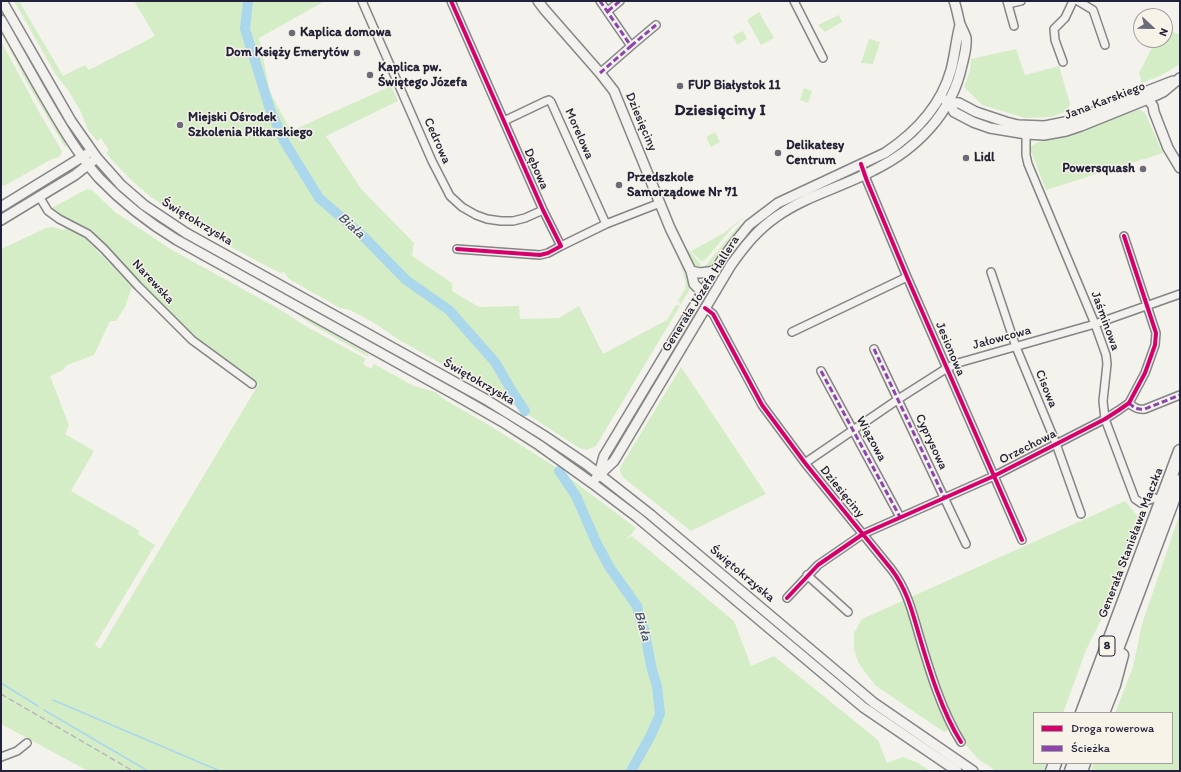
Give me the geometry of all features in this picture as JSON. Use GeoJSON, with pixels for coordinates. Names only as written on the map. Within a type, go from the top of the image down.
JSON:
{"type":"FeatureCollection","features":[{"type":"Feature","properties":{"kind":"highway","name":"Generała Stanisława Maczka"},"geometry":{"type":"LineString","coordinates":[[1093,712],[1180,451]]}},
{"type":"Feature","properties":{"kind":"highway","name":"Generała Stanisława Maczka"},"geometry":{"type":"LineString","coordinates":[[1082,712],[1180,481]]}},
{"type":"Feature","properties":{"kind":"highway"},"geometry":{"type":"LineString","coordinates":[[1074,712],[1093,662],[1113,621],[1121,598],[1137,581]]}},
{"type":"Feature","properties":{"kind":"highway"},"geometry":{"type":"LineString","coordinates":[[1103,712],[1114,685],[1128,634],[1138,608],[1137,581]]}},
{"type":"Feature","properties":{"kind":"main road","name":"Świętokrzyska"},"geometry":{"type":"LineString","coordinates":[[2,1],[59,100],[94,154],[122,185],[154,212],[186,233],[485,399],[525,423],[599,474],[685,542],[874,702],[973,771]]}},
{"type":"Feature","properties":{"kind":"main road","name":"Dziesięciny"},"geometry":{"type":"LineString","coordinates":[[538,1],[610,86],[660,203],[691,270],[694,284],[702,292]]}},
{"type":"Feature","properties":{"kind":"main road","name":"Generała Józefa Hallera"},"geometry":{"type":"LineString","coordinates":[[592,483],[599,474],[614,462],[741,251],[753,236],[775,217],[794,206],[894,160],[921,138],[931,127],[949,102],[957,86],[964,59],[966,38],[960,25],[954,1]]}},
{"type":"Feature","properties":{"kind":"main road","name":"Świętokrzyska"},"geometry":{"type":"LineString","coordinates":[[1,20],[56,117],[85,161],[120,199],[151,224],[236,273],[480,408],[539,444],[643,521],[863,707],[956,771]]}},
{"type":"Feature","properties":{"kind":"main road","name":"Generała Józefa Hallera"},"geometry":{"type":"LineString","coordinates":[[599,474],[604,456],[702,292],[740,236],[749,225],[768,209],[791,196],[885,153],[907,137],[923,121],[940,97],[946,85],[951,69],[960,25]]}},
{"type":"Feature","properties":{"kind":"main road","name":"Jana Karskiego"},"geometry":{"type":"LineString","coordinates":[[940,97],[949,102],[959,103],[1005,127],[1026,134],[1044,135],[1066,131],[1081,126],[1179,78]]}},
{"type":"Feature","properties":{"kind":"main road"},"geometry":{"type":"LineString","coordinates":[[1147,95],[1153,106],[1168,148],[1180,168]]}},
{"type":"Feature","properties":{"kind":"main road","name":"Jana Karskiego"},"geometry":{"type":"LineString","coordinates":[[1005,127],[1018,125],[1038,126],[1061,123],[1147,95]]}},
{"type":"Feature","properties":{"kind":"main road"},"geometry":{"type":"LineString","coordinates":[[923,121],[931,127]]}},
{"type":"Feature","properties":{"kind":"main road"},"geometry":{"type":"LineString","coordinates":[[1,207],[49,178],[85,161],[94,154]]}},
{"type":"Feature","properties":{"kind":"main road"},"geometry":{"type":"LineString","coordinates":[[1,220],[78,173],[85,161]]}},
{"type":"Feature","properties":{"kind":"main road"},"geometry":{"type":"LineString","coordinates":[[49,178],[54,180],[56,184],[55,187]]}},
{"type":"Feature","properties":{"kind":"main road"},"geometry":{"type":"LineString","coordinates":[[768,209],[775,217]]}},
{"type":"Feature","properties":{"kind":"main road"},"geometry":{"type":"LineString","coordinates":[[236,273],[233,266],[237,263],[242,264]]}},
{"type":"Feature","properties":{"kind":"main road"},"geometry":{"type":"LineString","coordinates":[[691,270],[700,273],[716,271]]}},
{"type":"Feature","properties":{"kind":"main road"},"geometry":{"type":"LineString","coordinates":[[647,385],[656,390]]}},
{"type":"Feature","properties":{"kind":"main road"},"geometry":{"type":"LineString","coordinates":[[480,408],[485,399]]}},
{"type":"Feature","properties":{"kind":"street","name":"Cedrowa"},"geometry":{"type":"LineString","coordinates":[[362,1],[432,161],[450,196],[462,207],[486,219],[513,221],[525,218],[543,210]]}},
{"type":"Feature","properties":{"kind":"street","name":"Dębowa"},"geometry":{"type":"LineString","coordinates":[[451,1],[543,210],[562,246]]}},
{"type":"Feature","properties":{"kind":"street"},"geometry":{"type":"LineString","coordinates":[[600,1],[631,46]]}},
{"type":"Feature","properties":{"kind":"street"},"geometry":{"type":"LineString","coordinates":[[608,11],[620,1]]}},
{"type":"Feature","properties":{"kind":"street"},"geometry":{"type":"LineString","coordinates":[[794,1],[823,58]]}},
{"type":"Feature","properties":{"kind":"street"},"geometry":{"type":"LineString","coordinates":[[1014,26],[1008,2],[1021,1]]}},
{"type":"Feature","properties":{"kind":"street"},"geometry":{"type":"LineString","coordinates":[[1063,62],[1055,40],[1054,29],[1065,18],[1073,1]]}},
{"type":"Feature","properties":{"kind":"street"},"geometry":{"type":"LineString","coordinates":[[1078,1],[1093,10],[1105,45]]}},
{"type":"Feature","properties":{"kind":"street"},"geometry":{"type":"LineString","coordinates":[[600,73],[656,25]]}},
{"type":"Feature","properties":{"kind":"street","name":"Morelowa"},"geometry":{"type":"LineString","coordinates":[[504,121],[546,101],[549,100],[552,102],[606,224]]}},
{"type":"Feature","properties":{"kind":"street","name":"Jaśminowa"},"geometry":{"type":"LineString","coordinates":[[1026,134],[1026,155],[1028,164],[1095,324],[1106,360],[1103,401],[1105,419],[1135,499],[1140,503],[1155,498]]}},
{"type":"Feature","properties":{"kind":"street","name":"Jesionowa"},"geometry":{"type":"LineString","coordinates":[[862,164],[864,175],[907,277],[1022,540]]}},
{"type":"Feature","properties":{"kind":"street","name":"Narewska"},"geometry":{"type":"LineString","coordinates":[[39,196],[48,211],[59,219],[88,234],[104,249],[138,286],[192,340],[252,384]]}},
{"type":"Feature","properties":{"kind":"street"},"geometry":{"type":"LineString","coordinates":[[457,249],[540,255],[548,253],[606,224],[660,203]]}},
{"type":"Feature","properties":{"kind":"street","name":"Orzechowa"},"geometry":{"type":"LineString","coordinates":[[786,598],[807,574],[863,534],[994,476],[1105,419],[1129,403],[1145,373],[1155,345],[1156,333],[1124,236]]}},
{"type":"Feature","properties":{"kind":"street","name":"Cisowa"},"geometry":{"type":"LineString","coordinates":[[991,272],[1016,347],[1056,444],[1081,514]]}},
{"type":"Feature","properties":{"kind":"street"},"geometry":{"type":"LineString","coordinates":[[792,332],[907,277]]}},
{"type":"Feature","properties":{"kind":"street","name":"Jałowcowa"},"geometry":{"type":"LineString","coordinates":[[805,463],[947,368],[966,360],[1095,324],[1180,294]]}},
{"type":"Feature","properties":{"kind":"street","name":"Dziesięciny"},"geometry":{"type":"LineString","coordinates":[[706,308],[713,314],[762,405],[805,463],[892,570],[905,591],[935,683],[950,723],[961,742]]}},
{"type":"Feature","properties":{"kind":"street","name":"Cyprysowa"},"geometry":{"type":"LineString","coordinates":[[874,349],[966,544]]}},
{"type":"Feature","properties":{"kind":"street","name":"Wiązowa"},"geometry":{"type":"LineString","coordinates":[[821,371],[900,517]]}},
{"type":"Feature","properties":{"kind":"street"},"geometry":{"type":"LineString","coordinates":[[1129,403],[1139,410],[1180,396]]}},
{"type":"Feature","properties":{"kind":"street"},"geometry":{"type":"LineString","coordinates":[[807,574],[848,612]]}},
{"type":"Feature","properties":{"kind":"street"},"geometry":{"type":"LineString","coordinates":[[1,757],[17,751],[27,743]]}},
{"type":"Feature","properties":{"kind":"green space"},"geometry":{"type":"Polygon","coordinates":[[[14,1],[19,1],[63,76],[85,65],[89,70],[155,36],[134,1],[325,1],[259,38],[270,92],[291,131],[391,86],[398,101],[326,136],[362,190],[414,243],[412,256],[452,283],[452,291],[479,307],[519,306],[520,319],[559,318],[579,306],[603,354],[667,320],[676,305],[680,306],[596,446],[587,450],[579,448],[510,403],[396,338],[376,324],[350,310],[340,308],[289,279],[284,272],[280,273],[227,245],[228,241],[224,239],[222,242],[160,204],[119,168],[106,153],[109,150],[101,138],[97,141],[88,130],[81,112],[68,90],[56,75],[14,1]]]}},
{"type":"Feature","properties":{"kind":"green space"},"geometry":{"type":"Polygon","coordinates":[[[1,6],[78,139],[75,141],[1,13],[1,6]]]}},
{"type":"Feature","properties":{"kind":"green space"},"geometry":{"type":"Polygon","coordinates":[[[759,12],[774,38],[761,45],[747,20],[759,12]]]}},
{"type":"Feature","properties":{"kind":"green space"},"geometry":{"type":"Polygon","coordinates":[[[839,15],[842,22],[825,32],[818,25],[839,15]]]}},
{"type":"Feature","properties":{"kind":"green space"},"geometry":{"type":"Polygon","coordinates":[[[1,27],[28,80],[67,146],[65,147],[26,81],[1,32],[1,27]]]}},
{"type":"Feature","properties":{"kind":"green space"},"geometry":{"type":"Polygon","coordinates":[[[743,31],[747,39],[737,45],[733,36],[743,31]]]}},
{"type":"Feature","properties":{"kind":"green space"},"geometry":{"type":"Polygon","coordinates":[[[1173,32],[1180,35],[1180,64],[1162,75],[1142,83],[1139,73],[1152,48],[1173,48],[1173,32]]]}},
{"type":"Feature","properties":{"kind":"green space"},"geometry":{"type":"Polygon","coordinates":[[[869,39],[880,42],[873,64],[861,63],[869,39]]]}},
{"type":"Feature","properties":{"kind":"green space"},"geometry":{"type":"Polygon","coordinates":[[[1,41],[39,112],[62,151],[60,156],[4,186],[1,184],[1,41]]]}},
{"type":"Feature","properties":{"kind":"green space"},"geometry":{"type":"Polygon","coordinates":[[[1016,49],[1025,75],[1059,66],[1070,104],[1067,111],[1051,117],[1025,118],[982,105],[964,87],[970,70],[971,59],[1016,49]]]}},
{"type":"Feature","properties":{"kind":"green space"},"geometry":{"type":"Polygon","coordinates":[[[804,88],[812,91],[808,103],[800,100],[804,88]]]}},
{"type":"Feature","properties":{"kind":"green space"},"geometry":{"type":"Polygon","coordinates":[[[1139,109],[1145,113],[1163,153],[1046,190],[1030,149],[1031,146],[1042,140],[1070,135],[1139,109]]]}},
{"type":"Feature","properties":{"kind":"green space"},"geometry":{"type":"Polygon","coordinates":[[[715,132],[720,142],[711,147],[706,137],[715,132]]]}},
{"type":"Feature","properties":{"kind":"green space"},"geometry":{"type":"Polygon","coordinates":[[[104,158],[125,181],[161,211],[220,246],[176,222],[155,208],[127,186],[104,161],[104,158]]]}},
{"type":"Feature","properties":{"kind":"green space"},"geometry":{"type":"Polygon","coordinates":[[[861,169],[860,173],[776,212],[773,210],[861,169]]]}},
{"type":"Feature","properties":{"kind":"green space"},"geometry":{"type":"Polygon","coordinates":[[[87,189],[92,190],[115,212],[172,250],[366,359],[363,364],[371,369],[374,364],[414,386],[435,392],[447,401],[551,464],[636,528],[631,535],[625,539],[632,536],[734,621],[751,666],[774,656],[878,740],[887,763],[903,757],[918,763],[930,771],[88,771],[1,724],[1,249],[46,228],[52,227],[64,230],[67,227],[86,239],[132,287],[125,307],[116,321],[110,321],[94,355],[67,365],[63,370],[50,376],[69,425],[65,434],[94,451],[71,491],[140,531],[138,534],[155,545],[95,645],[100,649],[258,385],[194,337],[94,234],[93,230],[88,231],[73,223],[52,208],[87,189]]]}},
{"type":"Feature","properties":{"kind":"green space"},"geometry":{"type":"Polygon","coordinates":[[[758,210],[760,211],[733,235],[712,265],[706,270],[705,266],[735,230],[758,210]]]}},
{"type":"Feature","properties":{"kind":"green space"},"geometry":{"type":"Polygon","coordinates":[[[132,214],[224,270],[224,273],[188,253],[142,223],[131,215],[132,214]]]}},
{"type":"Feature","properties":{"kind":"green space"},"geometry":{"type":"Polygon","coordinates":[[[746,216],[732,228],[704,261],[701,261],[691,251],[724,233],[746,216]]]}},
{"type":"Feature","properties":{"kind":"green space"},"geometry":{"type":"Polygon","coordinates":[[[176,233],[232,263],[230,266],[175,235],[176,233]]]}},
{"type":"Feature","properties":{"kind":"green space"},"geometry":{"type":"Polygon","coordinates":[[[685,246],[700,263],[701,267],[699,270],[693,266],[685,246]]]}},
{"type":"Feature","properties":{"kind":"green space"},"geometry":{"type":"Polygon","coordinates":[[[225,248],[344,315],[339,314],[225,251],[225,248]]]}},
{"type":"Feature","properties":{"kind":"green space"},"geometry":{"type":"Polygon","coordinates":[[[680,264],[688,279],[690,289],[681,304],[678,301],[685,289],[686,283],[680,264]]]}},
{"type":"Feature","properties":{"kind":"green space"},"geometry":{"type":"Polygon","coordinates":[[[236,268],[259,278],[387,349],[383,350],[236,268]]]}},
{"type":"Feature","properties":{"kind":"green space"},"geometry":{"type":"Polygon","coordinates":[[[241,282],[244,282],[368,354],[369,357],[311,324],[288,308],[241,282]]]}},
{"type":"Feature","properties":{"kind":"green space"},"geometry":{"type":"Polygon","coordinates":[[[704,296],[708,297],[688,331],[685,330],[704,296]]]}},
{"type":"Feature","properties":{"kind":"green space"},"geometry":{"type":"Polygon","coordinates":[[[392,351],[481,402],[458,392],[388,353],[392,351]]]}},
{"type":"Feature","properties":{"kind":"green space"},"geometry":{"type":"Polygon","coordinates":[[[681,367],[766,494],[691,531],[625,479],[620,472],[621,466],[681,367]]]}},
{"type":"Feature","properties":{"kind":"green space"},"geometry":{"type":"Polygon","coordinates":[[[443,392],[494,421],[574,474],[572,475],[492,422],[452,399],[443,392]]]}},
{"type":"Feature","properties":{"kind":"green space"},"geometry":{"type":"Polygon","coordinates":[[[492,397],[584,456],[584,459],[493,400],[492,397]]]}},
{"type":"Feature","properties":{"kind":"green space"},"geometry":{"type":"Polygon","coordinates":[[[1125,501],[1140,519],[1106,610],[1086,650],[1063,712],[1033,712],[1033,764],[1046,764],[1043,771],[996,771],[978,759],[954,727],[944,732],[876,686],[858,662],[854,649],[854,633],[862,619],[1125,501]]]}},
{"type":"Feature","properties":{"kind":"green space"},"geometry":{"type":"Polygon","coordinates":[[[1180,513],[1180,771],[1091,771],[1094,764],[1173,764],[1173,712],[1115,712],[1133,667],[1142,624],[1180,513]]]}},
{"type":"Feature","properties":{"kind":"waterway","name":"Biała"},"geometry":{"type":"LineString","coordinates":[[248,1],[245,29],[270,109],[284,141],[319,198],[364,237],[406,280],[449,310],[495,362],[525,411]]}},
{"type":"Feature","properties":{"kind":"waterway","name":"Biała"},"geometry":{"type":"LineString","coordinates":[[559,471],[576,496],[597,544],[610,568],[637,606],[640,620],[644,629],[652,670],[657,686],[660,714],[651,735],[631,771]]}},
{"type":"Feature","properties":{"kind":"waterway"},"geometry":{"type":"LineString","coordinates":[[1,683],[38,706]]}},
{"type":"Feature","properties":{"kind":"waterway"},"geometry":{"type":"LineString","coordinates":[[53,700],[220,771]]}},
{"type":"Feature","properties":{"kind":"waterway"},"geometry":{"type":"LineString","coordinates":[[44,710],[148,771]]}},
{"type":"Feature","properties":{"kind":"railway"},"geometry":{"type":"LineString","coordinates":[[1,694],[133,771]]}},
{"type":"Feature","properties":{"kind":"marked path"},"geometry":{"type":"LineString","coordinates":[[600,1],[631,46],[600,73]]}},
{"type":"Feature","properties":{"kind":"marked path"},"geometry":{"type":"LineString","coordinates":[[608,11],[620,1]]}},
{"type":"Feature","properties":{"kind":"marked path"},"geometry":{"type":"LineString","coordinates":[[631,46],[656,25]]}},
{"type":"Feature","properties":{"kind":"marked path"},"geometry":{"type":"LineString","coordinates":[[874,349],[944,497]]}},
{"type":"Feature","properties":{"kind":"marked path"},"geometry":{"type":"LineString","coordinates":[[821,371],[900,517]]}},
{"type":"Feature","properties":{"kind":"marked path"},"geometry":{"type":"LineString","coordinates":[[1129,403],[1136,408],[1145,409],[1180,395]]}},
{"type":"Feature","properties":{"kind":"cycle path"},"geometry":{"type":"LineString","coordinates":[[451,1],[543,210],[561,246],[548,253],[540,255],[457,249]]}},
{"type":"Feature","properties":{"kind":"cycle path"},"geometry":{"type":"LineString","coordinates":[[861,164],[907,277],[1022,540]]}},
{"type":"Feature","properties":{"kind":"cycle path"},"geometry":{"type":"LineString","coordinates":[[787,598],[818,565],[863,534],[994,476],[1105,419],[1129,403],[1145,373],[1155,345],[1156,333],[1124,236]]}},
{"type":"Feature","properties":{"kind":"cycle path"},"geometry":{"type":"LineString","coordinates":[[705,308],[713,314],[762,405],[805,463],[892,570],[902,585],[942,704],[961,742]]}},
{"type":"Feature","properties":{"kind":"place","name":"Kaplica domowa"},"geometry":{"type":"Point","coordinates":[292,33]}},
{"type":"Feature","properties":{"kind":"place","name":"Dom Księży Emerytów"},"geometry":{"type":"Point","coordinates":[357,53]}},
{"type":"Feature","properties":{"kind":"place","name":"Kaplica pw. Świętego Józefa"},"geometry":{"type":"Point","coordinates":[370,75]}},
{"type":"Feature","properties":{"kind":"place","name":"FUP Białystok 11"},"geometry":{"type":"Point","coordinates":[680,86]}},
{"type":"Feature","properties":{"kind":"place","name":"Miejski Ośrodek Szkolenia Piłkarskiego"},"geometry":{"type":"Point","coordinates":[180,125]}},
{"type":"Feature","properties":{"kind":"place","name":"Delikatesy Centrum"},"geometry":{"type":"Point","coordinates":[778,153]}},
{"type":"Feature","properties":{"kind":"place","name":"Lidl"},"geometry":{"type":"Point","coordinates":[966,158]}},
{"type":"Feature","properties":{"kind":"place","name":"Powersquash"},"geometry":{"type":"Point","coordinates":[1143,169]}},
{"type":"Feature","properties":{"kind":"place","name":"Przedszkole Samorządowe Nr 71"},"geometry":{"type":"Point","coordinates":[619,185]}},
{"type":"Feature","properties":{"kind":"district","name":"Dziesięciny I"},"geometry":{"type":"Point","coordinates":[720,111]}}]}
